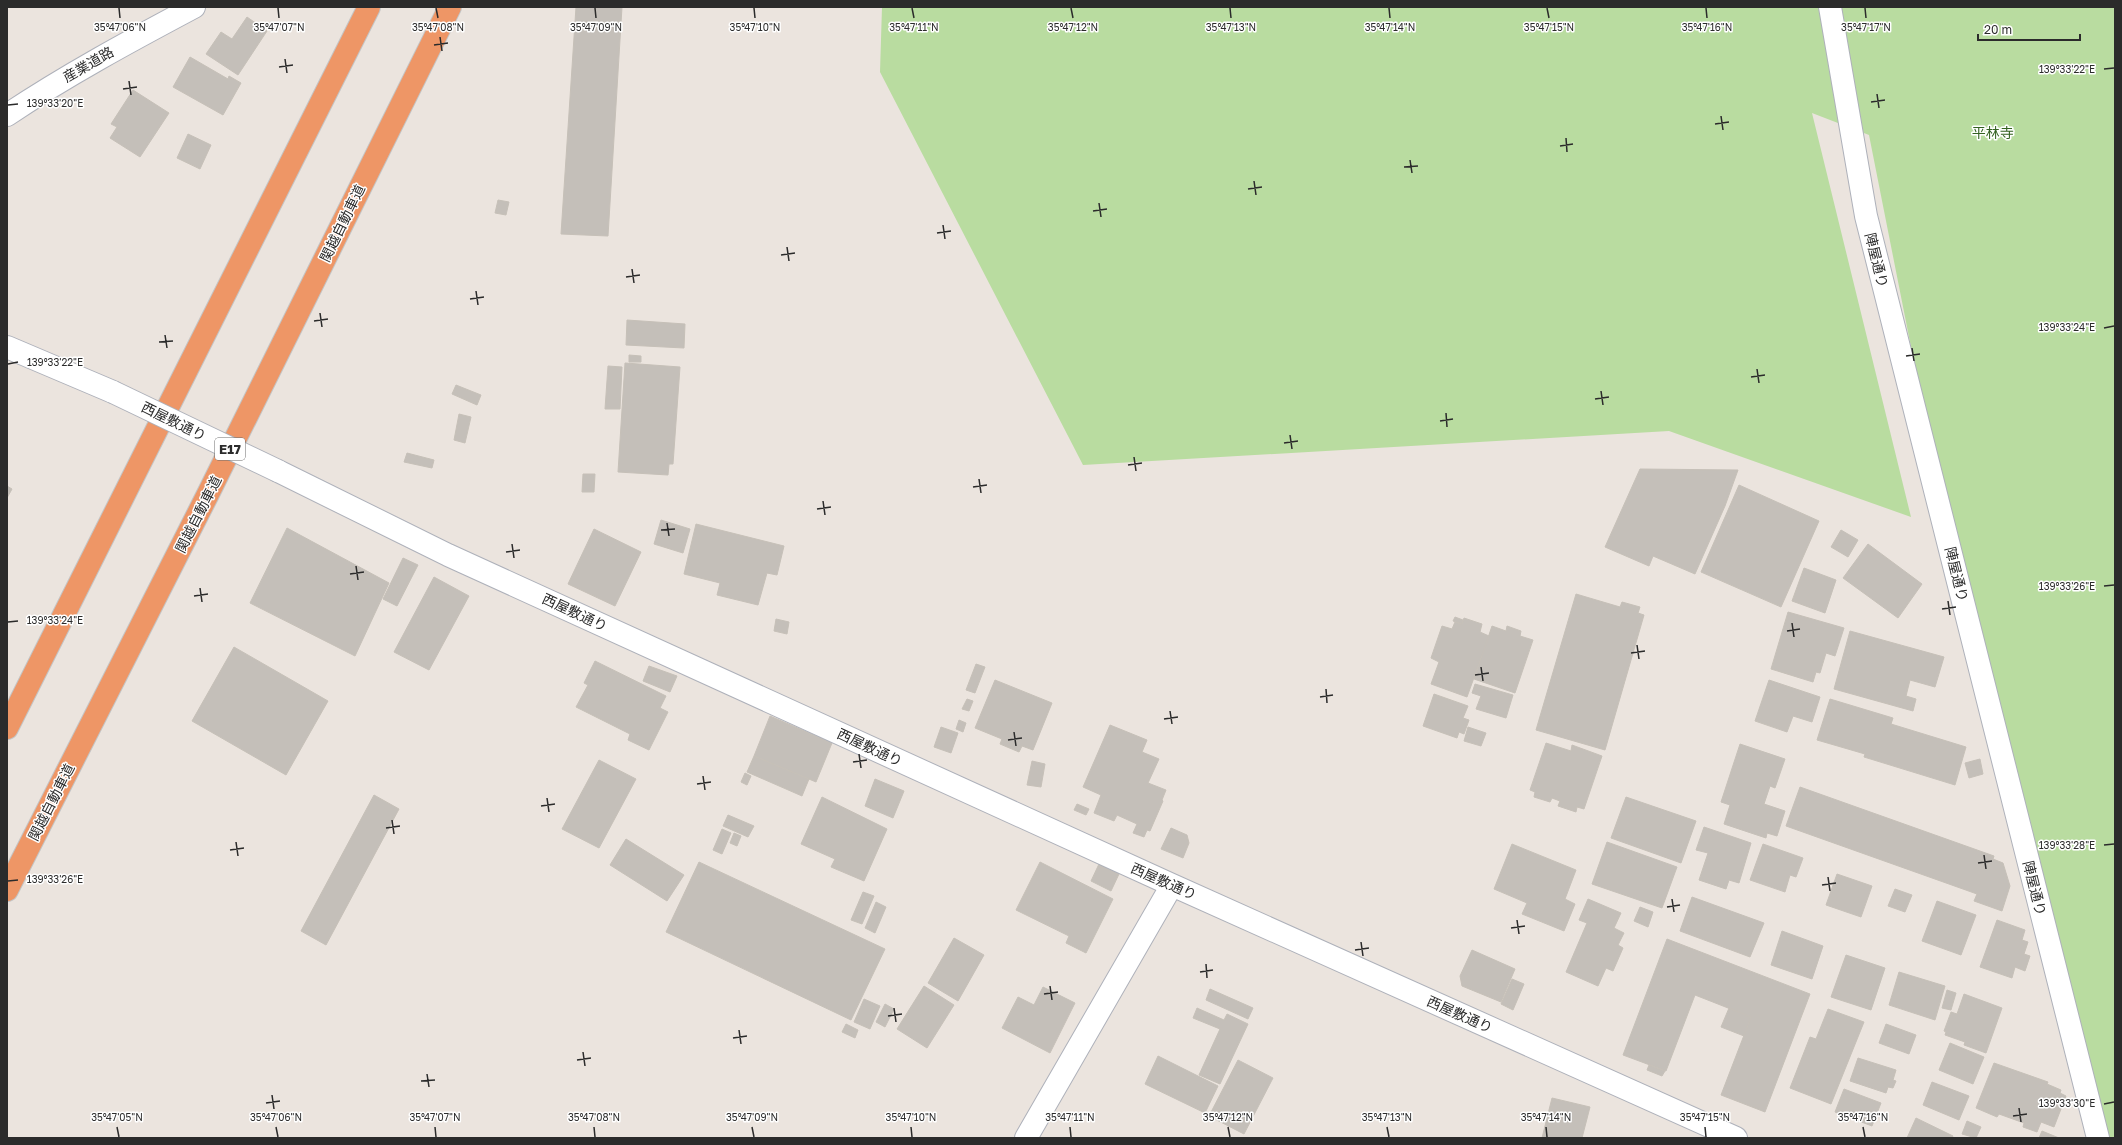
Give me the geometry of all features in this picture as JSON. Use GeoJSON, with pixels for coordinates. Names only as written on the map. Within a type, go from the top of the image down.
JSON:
{"type":"FeatureCollection","features":[{"type":"Feature","properties":{"kind":"highway"},"geometry":{"type":"LineString","coordinates":[[7,728],[369,7]]}},
{"type":"Feature","properties":{"kind":"highway","name":"関越自動車道"},"geometry":{"type":"LineString","coordinates":[[7,890],[208,494],[450,7]]}},
{"type":"Feature","properties":{"kind":"street","name":"産業道路"},"geometry":{"type":"LineString","coordinates":[[7,115],[45,90],[104,55],[194,7]]}},
{"type":"Feature","properties":{"kind":"street","name":"陣屋通り"},"geometry":{"type":"LineString","coordinates":[[1830,7],[1866,216],[2098,1138]]}},
{"type":"Feature","properties":{"kind":"street","name":"西屋敷通り"},"geometry":{"type":"LineString","coordinates":[[7,347],[113,392],[448,555],[1172,885],[1736,1138]]}},
{"type":"Feature","properties":{"kind":"street"},"geometry":{"type":"LineString","coordinates":[[1026,1138],[1172,885]]}},
{"type":"Feature","properties":{"kind":"green space","name":"平林寺"},"geometry":{"type":"Polygon","coordinates":[[[882,7],[2115,7],[2115,1138],[2100,1138],[1951,549],[1869,135],[1812,113],[1911,517],[1669,431],[1083,465],[880,72],[882,7]]]}},
{"type":"Feature","properties":{"kind":"building"},"geometry":{"type":"Polygon","coordinates":[[[576,7],[622,7],[608,236],[561,234],[576,7]]]}},
{"type":"Feature","properties":{"kind":"building"},"geometry":{"type":"Polygon","coordinates":[[[247,17],[267,31],[238,75],[206,54],[221,32],[232,39],[247,17]]]}},
{"type":"Feature","properties":{"kind":"building"},"geometry":{"type":"Polygon","coordinates":[[[190,57],[228,79],[229,76],[241,83],[223,115],[173,87],[190,57]]]}},
{"type":"Feature","properties":{"kind":"building"},"geometry":{"type":"Polygon","coordinates":[[[133,90],[169,113],[140,157],[110,138],[117,127],[111,124],[133,90]]]}},
{"type":"Feature","properties":{"kind":"building"},"geometry":{"type":"Polygon","coordinates":[[[188,134],[211,145],[200,169],[177,158],[188,134]]]}},
{"type":"Feature","properties":{"kind":"building"},"geometry":{"type":"Polygon","coordinates":[[[498,200],[509,202],[506,215],[495,213],[498,200]]]}},
{"type":"Feature","properties":{"kind":"building"},"geometry":{"type":"Polygon","coordinates":[[[627,320],[685,324],[684,348],[626,345],[627,320]]]}},
{"type":"Feature","properties":{"kind":"building"},"geometry":{"type":"Polygon","coordinates":[[[629,355],[641,356],[641,362],[629,362],[629,355]]]}},
{"type":"Feature","properties":{"kind":"building"},"geometry":{"type":"Polygon","coordinates":[[[625,363],[680,367],[673,464],[669,464],[668,475],[618,472],[625,363]]]}},
{"type":"Feature","properties":{"kind":"building"},"geometry":{"type":"Polygon","coordinates":[[[608,366],[622,367],[620,409],[605,409],[608,366]]]}},
{"type":"Feature","properties":{"kind":"building"},"geometry":{"type":"Polygon","coordinates":[[[456,385],[481,395],[477,405],[452,394],[456,385]]]}},
{"type":"Feature","properties":{"kind":"building"},"geometry":{"type":"Polygon","coordinates":[[[459,414],[471,417],[465,443],[454,440],[459,414]]]}},
{"type":"Feature","properties":{"kind":"building"},"geometry":{"type":"Polygon","coordinates":[[[407,453],[434,460],[432,468],[404,462],[407,453]]]}},
{"type":"Feature","properties":{"kind":"building"},"geometry":{"type":"Polygon","coordinates":[[[1640,469],[1738,470],[1725,506],[1695,574],[1653,556],[1649,566],[1605,547],[1640,469]]]}},
{"type":"Feature","properties":{"kind":"building"},"geometry":{"type":"Polygon","coordinates":[[[583,474],[595,474],[594,492],[582,492],[583,474]]]}},
{"type":"Feature","properties":{"kind":"building"},"geometry":{"type":"Polygon","coordinates":[[[1739,485],[1819,521],[1781,607],[1701,572],[1739,485]]]}},
{"type":"Feature","properties":{"kind":"building"},"geometry":{"type":"Polygon","coordinates":[[[7,486],[12,489],[7,498],[7,486]]]}},
{"type":"Feature","properties":{"kind":"building"},"geometry":{"type":"Polygon","coordinates":[[[661,520],[690,529],[683,553],[654,544],[661,520]]]}},
{"type":"Feature","properties":{"kind":"building"},"geometry":{"type":"Polygon","coordinates":[[[696,524],[784,546],[777,575],[767,573],[758,605],[717,595],[720,583],[684,574],[696,524]]]}},
{"type":"Feature","properties":{"kind":"building"},"geometry":{"type":"Polygon","coordinates":[[[287,528],[389,583],[355,656],[250,603],[287,528]]]}},
{"type":"Feature","properties":{"kind":"building"},"geometry":{"type":"Polygon","coordinates":[[[594,529],[641,552],[615,606],[568,584],[594,529]]]}},
{"type":"Feature","properties":{"kind":"building"},"geometry":{"type":"Polygon","coordinates":[[[1841,530],[1858,540],[1848,557],[1831,547],[1841,530]]]}},
{"type":"Feature","properties":{"kind":"building"},"geometry":{"type":"Polygon","coordinates":[[[1868,544],[1922,584],[1898,618],[1843,578],[1868,544]]]}},
{"type":"Feature","properties":{"kind":"building"},"geometry":{"type":"Polygon","coordinates":[[[403,558],[418,565],[397,606],[383,599],[403,558]]]}},
{"type":"Feature","properties":{"kind":"building"},"geometry":{"type":"Polygon","coordinates":[[[1804,568],[1836,580],[1825,613],[1792,601],[1804,568]]]}},
{"type":"Feature","properties":{"kind":"building"},"geometry":{"type":"Polygon","coordinates":[[[434,577],[469,596],[429,670],[394,652],[434,577]]]}},
{"type":"Feature","properties":{"kind":"building"},"geometry":{"type":"Polygon","coordinates":[[[1576,594],[1620,607],[1622,602],[1640,607],[1638,613],[1644,615],[1605,750],[1536,730],[1576,594]]]}},
{"type":"Feature","properties":{"kind":"building"},"geometry":{"type":"Polygon","coordinates":[[[1788,612],[1844,628],[1835,656],[1826,653],[1820,673],[1816,672],[1813,682],[1771,669],[1788,612]]]}},
{"type":"Feature","properties":{"kind":"building"},"geometry":{"type":"Polygon","coordinates":[[[1455,617],[1463,620],[1462,624],[1453,621],[1455,617]]]}},
{"type":"Feature","properties":{"kind":"building"},"geometry":{"type":"Polygon","coordinates":[[[1464,618],[1482,624],[1480,632],[1489,636],[1467,697],[1431,684],[1439,662],[1431,658],[1442,626],[1452,629],[1455,622],[1462,624],[1464,618]]]}},
{"type":"Feature","properties":{"kind":"building"},"geometry":{"type":"Polygon","coordinates":[[[776,619],[789,622],[787,634],[774,631],[776,619]]]}},
{"type":"Feature","properties":{"kind":"building"},"geometry":{"type":"Polygon","coordinates":[[[1492,626],[1506,631],[1507,626],[1521,631],[1520,636],[1533,640],[1515,693],[1474,679],[1492,626]]]}},
{"type":"Feature","properties":{"kind":"building"},"geometry":{"type":"Polygon","coordinates":[[[1850,631],[1944,657],[1935,687],[1910,680],[1906,696],[1916,699],[1913,711],[1834,689],[1850,631]]]}},
{"type":"Feature","properties":{"kind":"building"},"geometry":{"type":"Polygon","coordinates":[[[234,647],[328,701],[286,775],[192,721],[234,647]]]}},
{"type":"Feature","properties":{"kind":"building"},"geometry":{"type":"Polygon","coordinates":[[[595,661],[666,696],[660,708],[668,712],[649,750],[628,740],[630,734],[576,707],[588,685],[584,683],[595,661]]]}},
{"type":"Feature","properties":{"kind":"building"},"geometry":{"type":"Polygon","coordinates":[[[976,664],[985,667],[975,693],[966,690],[976,664]]]}},
{"type":"Feature","properties":{"kind":"building"},"geometry":{"type":"Polygon","coordinates":[[[649,666],[677,676],[670,692],[643,681],[649,666]]]}},
{"type":"Feature","properties":{"kind":"building"},"geometry":{"type":"Polygon","coordinates":[[[995,680],[1052,703],[1033,750],[1022,746],[1019,752],[1000,744],[1002,739],[975,728],[995,680]]]}},
{"type":"Feature","properties":{"kind":"building"},"geometry":{"type":"Polygon","coordinates":[[[1769,680],[1820,697],[1812,722],[1793,716],[1787,732],[1755,721],[1769,680]]]}},
{"type":"Feature","properties":{"kind":"building"},"geometry":{"type":"Polygon","coordinates":[[[1475,684],[1513,695],[1506,718],[1476,709],[1481,696],[1472,693],[1475,684]]]}},
{"type":"Feature","properties":{"kind":"building"},"geometry":{"type":"Polygon","coordinates":[[[1434,694],[1468,706],[1463,718],[1469,720],[1464,734],[1459,732],[1457,738],[1423,726],[1434,694]]]}},
{"type":"Feature","properties":{"kind":"building"},"geometry":{"type":"Polygon","coordinates":[[[967,699],[973,701],[969,711],[962,709],[967,699]]]}},
{"type":"Feature","properties":{"kind":"building"},"geometry":{"type":"Polygon","coordinates":[[[1830,699],[1893,718],[1891,724],[1966,747],[1955,785],[1864,757],[1865,754],[1817,740],[1830,699]]]}},
{"type":"Feature","properties":{"kind":"building"},"geometry":{"type":"Polygon","coordinates":[[[770,716],[832,743],[816,782],[754,756],[770,716]]]}},
{"type":"Feature","properties":{"kind":"building"},"geometry":{"type":"Polygon","coordinates":[[[959,720],[966,723],[963,732],[956,729],[959,720]]]}},
{"type":"Feature","properties":{"kind":"building"},"geometry":{"type":"Polygon","coordinates":[[[1110,725],[1147,740],[1142,752],[1159,759],[1148,783],[1166,790],[1162,800],[1163,801],[1150,831],[1147,830],[1144,837],[1133,833],[1137,824],[1117,815],[1114,821],[1094,813],[1101,795],[1083,787],[1110,725]]]}},
{"type":"Feature","properties":{"kind":"building"},"geometry":{"type":"Polygon","coordinates":[[[941,727],[958,733],[951,753],[934,747],[941,727]]]}},
{"type":"Feature","properties":{"kind":"building"},"geometry":{"type":"Polygon","coordinates":[[[1468,727],[1486,733],[1481,746],[1464,741],[1468,727]]]}},
{"type":"Feature","properties":{"kind":"building"},"geometry":{"type":"Polygon","coordinates":[[[1546,743],[1571,751],[1572,745],[1602,756],[1584,809],[1577,807],[1576,812],[1558,806],[1560,801],[1552,798],[1550,802],[1534,797],[1535,792],[1530,790],[1546,743]]]}},
{"type":"Feature","properties":{"kind":"building"},"geometry":{"type":"Polygon","coordinates":[[[1740,744],[1785,759],[1775,788],[1770,786],[1764,804],[1785,811],[1777,836],[1767,833],[1766,838],[1724,824],[1730,805],[1721,802],[1740,744]]]}},
{"type":"Feature","properties":{"kind":"building"},"geometry":{"type":"Polygon","coordinates":[[[754,756],[809,779],[802,796],[747,772],[754,756]]]}},
{"type":"Feature","properties":{"kind":"building"},"geometry":{"type":"Polygon","coordinates":[[[1980,759],[1983,774],[1969,778],[1965,763],[1980,759]]]}},
{"type":"Feature","properties":{"kind":"building"},"geometry":{"type":"Polygon","coordinates":[[[599,760],[636,779],[599,848],[562,829],[599,760]]]}},
{"type":"Feature","properties":{"kind":"building"},"geometry":{"type":"Polygon","coordinates":[[[1032,761],[1045,764],[1041,787],[1027,785],[1032,761]]]}},
{"type":"Feature","properties":{"kind":"building"},"geometry":{"type":"Polygon","coordinates":[[[745,773],[751,776],[747,785],[741,782],[745,773]]]}},
{"type":"Feature","properties":{"kind":"building"},"geometry":{"type":"Polygon","coordinates":[[[875,779],[904,791],[893,818],[865,806],[875,779]]]}},
{"type":"Feature","properties":{"kind":"building"},"geometry":{"type":"Polygon","coordinates":[[[1800,787],[1994,856],[1993,859],[2003,863],[2010,886],[2002,911],[1974,901],[1977,894],[1786,826],[1800,787]]]}},
{"type":"Feature","properties":{"kind":"building"},"geometry":{"type":"Polygon","coordinates":[[[374,795],[399,809],[326,945],[301,931],[374,795]]]}},
{"type":"Feature","properties":{"kind":"building"},"geometry":{"type":"Polygon","coordinates":[[[822,797],[887,829],[864,881],[831,867],[835,859],[801,844],[822,797]]]}},
{"type":"Feature","properties":{"kind":"building"},"geometry":{"type":"Polygon","coordinates":[[[1626,797],[1696,821],[1681,863],[1611,838],[1626,797]]]}},
{"type":"Feature","properties":{"kind":"building"},"geometry":{"type":"Polygon","coordinates":[[[1077,804],[1089,809],[1086,815],[1074,810],[1077,804]]]}},
{"type":"Feature","properties":{"kind":"building"},"geometry":{"type":"Polygon","coordinates":[[[728,815],[754,826],[748,837],[723,826],[728,815]]]}},
{"type":"Feature","properties":{"kind":"building"},"geometry":{"type":"Polygon","coordinates":[[[1704,827],[1751,843],[1739,883],[1729,880],[1726,889],[1699,880],[1708,853],[1696,850],[1704,827]]]}},
{"type":"Feature","properties":{"kind":"building"},"geometry":{"type":"Polygon","coordinates":[[[1171,828],[1187,835],[1189,843],[1183,858],[1161,849],[1171,828]]]}},
{"type":"Feature","properties":{"kind":"building"},"geometry":{"type":"Polygon","coordinates":[[[722,829],[731,833],[722,854],[713,850],[722,829]]]}},
{"type":"Feature","properties":{"kind":"building"},"geometry":{"type":"Polygon","coordinates":[[[734,833],[741,836],[737,846],[730,843],[734,833]]]}},
{"type":"Feature","properties":{"kind":"building"},"geometry":{"type":"Polygon","coordinates":[[[626,839],[684,875],[667,901],[610,865],[626,839]]]}},
{"type":"Feature","properties":{"kind":"building"},"geometry":{"type":"Polygon","coordinates":[[[1607,842],[1677,867],[1662,908],[1592,884],[1607,842]]]}},
{"type":"Feature","properties":{"kind":"building"},"geometry":{"type":"Polygon","coordinates":[[[1512,844],[1576,870],[1565,899],[1575,904],[1564,931],[1522,914],[1527,903],[1494,889],[1512,844]]]}},
{"type":"Feature","properties":{"kind":"building"},"geometry":{"type":"Polygon","coordinates":[[[1763,844],[1803,858],[1796,877],[1790,875],[1785,892],[1750,880],[1763,844]]]}},
{"type":"Feature","properties":{"kind":"building"},"geometry":{"type":"Polygon","coordinates":[[[699,862],[885,949],[851,1020],[666,932],[699,862]]]}},
{"type":"Feature","properties":{"kind":"building"},"geometry":{"type":"Polygon","coordinates":[[[1040,862],[1113,899],[1086,953],[1066,943],[1069,936],[1016,910],[1040,862]]]}},
{"type":"Feature","properties":{"kind":"building"},"geometry":{"type":"Polygon","coordinates":[[[1099,864],[1119,874],[1111,891],[1091,881],[1099,864]]]}},
{"type":"Feature","properties":{"kind":"building"},"geometry":{"type":"Polygon","coordinates":[[[1837,874],[1872,886],[1861,917],[1826,905],[1837,874]]]}},
{"type":"Feature","properties":{"kind":"building"},"geometry":{"type":"Polygon","coordinates":[[[1895,889],[1912,895],[1905,912],[1888,906],[1895,889]]]}},
{"type":"Feature","properties":{"kind":"building"},"geometry":{"type":"Polygon","coordinates":[[[863,892],[874,896],[862,924],[851,920],[863,892]]]}},
{"type":"Feature","properties":{"kind":"building"},"geometry":{"type":"Polygon","coordinates":[[[1692,897],[1764,923],[1750,957],[1680,931],[1692,897]]]}},
{"type":"Feature","properties":{"kind":"building"},"geometry":{"type":"Polygon","coordinates":[[[1588,899],[1621,913],[1614,928],[1624,933],[1618,945],[1623,948],[1613,971],[1606,968],[1598,986],[1566,972],[1587,923],[1579,920],[1588,899]]]}},
{"type":"Feature","properties":{"kind":"building"},"geometry":{"type":"Polygon","coordinates":[[[1937,901],[1976,915],[1961,955],[1922,941],[1937,901]]]}},
{"type":"Feature","properties":{"kind":"building"},"geometry":{"type":"Polygon","coordinates":[[[876,902],[886,907],[875,933],[865,928],[876,902]]]}},
{"type":"Feature","properties":{"kind":"building"},"geometry":{"type":"Polygon","coordinates":[[[1640,907],[1653,912],[1648,927],[1634,921],[1640,907]]]}},
{"type":"Feature","properties":{"kind":"building"},"geometry":{"type":"Polygon","coordinates":[[[1997,920],[2025,930],[2022,940],[2028,942],[2024,954],[2030,956],[2025,971],[2015,967],[2012,978],[1980,967],[1997,920]]]}},
{"type":"Feature","properties":{"kind":"building"},"geometry":{"type":"Polygon","coordinates":[[[1782,931],[1823,946],[1812,979],[1771,965],[1782,931]]]}},
{"type":"Feature","properties":{"kind":"building"},"geometry":{"type":"Polygon","coordinates":[[[954,938],[984,955],[958,1001],[928,983],[954,938]]]}},
{"type":"Feature","properties":{"kind":"building"},"geometry":{"type":"Polygon","coordinates":[[[1667,939],[1810,994],[1765,1112],[1721,1095],[1751,1017],[1695,995],[1666,1071],[1623,1055],[1667,939]]]}},
{"type":"Feature","properties":{"kind":"building"},"geometry":{"type":"Polygon","coordinates":[[[1472,950],[1515,969],[1501,1002],[1462,986],[1460,976],[1472,950]]]}},
{"type":"Feature","properties":{"kind":"building"},"geometry":{"type":"Polygon","coordinates":[[[1846,955],[1885,968],[1871,1010],[1831,997],[1846,955]]]}},
{"type":"Feature","properties":{"kind":"building"},"geometry":{"type":"Polygon","coordinates":[[[1899,972],[1945,986],[1935,1020],[1889,1005],[1899,972]]]}},
{"type":"Feature","properties":{"kind":"building"},"geometry":{"type":"Polygon","coordinates":[[[1512,979],[1524,984],[1513,1010],[1501,1004],[1512,979]]]}},
{"type":"Feature","properties":{"kind":"building"},"geometry":{"type":"Polygon","coordinates":[[[924,986],[954,1005],[927,1048],[897,1029],[924,986]]]}},
{"type":"Feature","properties":{"kind":"building"},"geometry":{"type":"Polygon","coordinates":[[[1043,987],[1075,1003],[1050,1053],[1002,1028],[1018,997],[1034,1005],[1043,987]]]}},
{"type":"Feature","properties":{"kind":"building"},"geometry":{"type":"Polygon","coordinates":[[[1210,989],[1253,1008],[1248,1019],[1206,1000],[1210,989]]]}},
{"type":"Feature","properties":{"kind":"building"},"geometry":{"type":"Polygon","coordinates":[[[1947,990],[1956,993],[1951,1010],[1942,1008],[1947,990]]]}},
{"type":"Feature","properties":{"kind":"building"},"geometry":{"type":"Polygon","coordinates":[[[1964,994],[2002,1008],[1986,1053],[1964,1045],[1965,1042],[1945,1035],[1946,1032],[1944,1031],[1951,1012],[1957,1014],[1964,994]]]}},
{"type":"Feature","properties":{"kind":"building"},"geometry":{"type":"Polygon","coordinates":[[[864,999],[880,1006],[870,1029],[854,1022],[864,999]]]}},
{"type":"Feature","properties":{"kind":"building"},"geometry":{"type":"Polygon","coordinates":[[[885,1004],[894,1009],[885,1027],[876,1022],[885,1004]]]}},
{"type":"Feature","properties":{"kind":"building"},"geometry":{"type":"Polygon","coordinates":[[[1197,1008],[1224,1020],[1227,1014],[1248,1024],[1220,1084],[1199,1075],[1220,1029],[1193,1018],[1197,1008]]]}},
{"type":"Feature","properties":{"kind":"building"},"geometry":{"type":"Polygon","coordinates":[[[1729,1008],[1751,1017],[1744,1036],[1721,1027],[1729,1008]]]}},
{"type":"Feature","properties":{"kind":"building"},"geometry":{"type":"Polygon","coordinates":[[[1828,1009],[1864,1022],[1831,1104],[1790,1088],[1810,1037],[1816,1039],[1828,1009]]]}},
{"type":"Feature","properties":{"kind":"building"},"geometry":{"type":"Polygon","coordinates":[[[846,1024],[858,1030],[855,1038],[842,1032],[846,1024]]]}},
{"type":"Feature","properties":{"kind":"building"},"geometry":{"type":"Polygon","coordinates":[[[1886,1024],[1916,1035],[1909,1054],[1879,1043],[1886,1024]]]}},
{"type":"Feature","properties":{"kind":"building"},"geometry":{"type":"Polygon","coordinates":[[[1950,1043],[1984,1057],[1973,1084],[1939,1070],[1950,1043]]]}},
{"type":"Feature","properties":{"kind":"building"},"geometry":{"type":"Polygon","coordinates":[[[1158,1056],[1218,1086],[1205,1113],[1145,1084],[1158,1056]]]}},
{"type":"Feature","properties":{"kind":"building"},"geometry":{"type":"Polygon","coordinates":[[[1858,1058],[1896,1070],[1893,1080],[1896,1081],[1893,1088],[1888,1087],[1886,1093],[1850,1081],[1858,1058]]]}},
{"type":"Feature","properties":{"kind":"building"},"geometry":{"type":"Polygon","coordinates":[[[1238,1060],[1273,1078],[1244,1134],[1209,1116],[1238,1060]]]}},
{"type":"Feature","properties":{"kind":"building"},"geometry":{"type":"Polygon","coordinates":[[[1994,1063],[2048,1082],[2047,1084],[2061,1090],[2060,1093],[2066,1096],[2054,1127],[2041,1122],[2037,1132],[2023,1127],[2024,1123],[1999,1114],[1997,1117],[1976,1108],[1994,1063]]]}},
{"type":"Feature","properties":{"kind":"building"},"geometry":{"type":"Polygon","coordinates":[[[1649,1065],[1665,1071],[1662,1076],[1647,1070],[1649,1065]]]}},
{"type":"Feature","properties":{"kind":"building"},"geometry":{"type":"Polygon","coordinates":[[[1932,1082],[1969,1096],[1959,1120],[1923,1105],[1932,1082]]]}},
{"type":"Feature","properties":{"kind":"building"},"geometry":{"type":"Polygon","coordinates":[[[1844,1089],[1881,1103],[1872,1126],[1835,1112],[1844,1089]]]}},
{"type":"Feature","properties":{"kind":"building"},"geometry":{"type":"Polygon","coordinates":[[[1552,1098],[1590,1107],[1582,1138],[1542,1138],[1552,1098]]]}},
{"type":"Feature","properties":{"kind":"building"},"geometry":{"type":"Polygon","coordinates":[[[1916,1118],[1953,1136],[1952,1138],[1907,1138],[1916,1118]]]}},
{"type":"Feature","properties":{"kind":"building"},"geometry":{"type":"Polygon","coordinates":[[[1967,1121],[1981,1127],[1976,1138],[1962,1134],[1967,1121]]]}},
{"type":"Feature","properties":{"kind":"building"},"geometry":{"type":"Polygon","coordinates":[[[2042,1131],[2059,1138],[2039,1138],[2042,1131]]]}}]}
